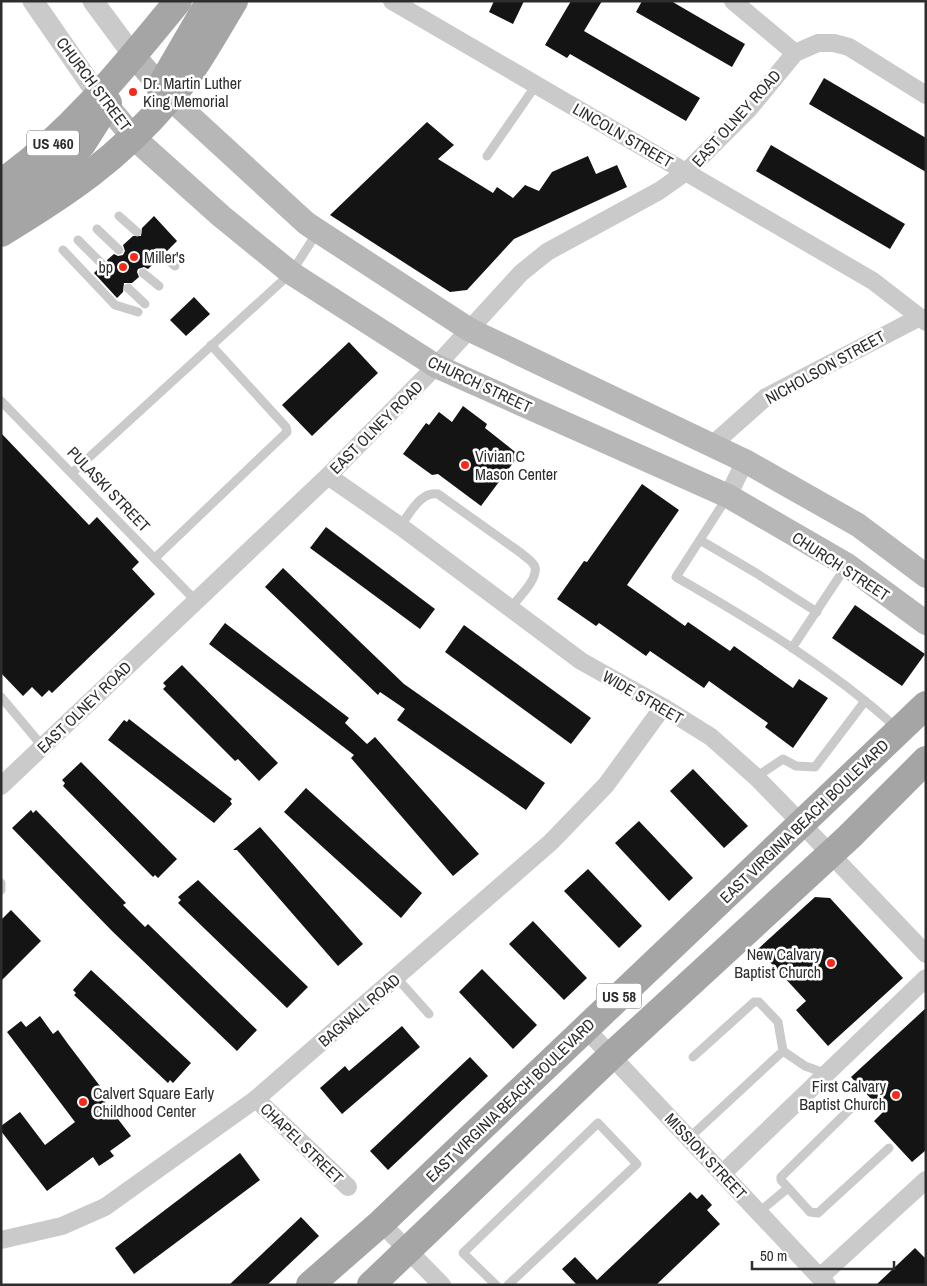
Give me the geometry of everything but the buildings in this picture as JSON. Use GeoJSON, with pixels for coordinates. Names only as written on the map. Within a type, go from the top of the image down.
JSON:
{"type":"FeatureCollection","features":[{"type":"Feature","properties":{"kind":"main road","name":"US 460"},"geometry":{"type":"LineString","coordinates":[[1,183],[46,149],[102,100],[133,55],[178,1]]}},
{"type":"Feature","properties":{"kind":"main road"},"geometry":{"type":"LineString","coordinates":[[165,93],[210,1]]}},
{"type":"Feature","properties":{"kind":"main road","name":"US 460"},"geometry":{"type":"LineString","coordinates":[[1,233],[95,172],[134,138],[234,1]]}},
{"type":"Feature","properties":{"kind":"main road"},"geometry":{"type":"LineString","coordinates":[[133,55],[165,93],[306,223],[318,231],[470,330],[745,461],[858,526],[926,576]]}},
{"type":"Feature","properties":{"kind":"main road","name":"CHURCH STREET"},"geometry":{"type":"LineString","coordinates":[[102,100],[134,138],[221,216],[291,273],[436,366],[728,496],[847,565],[926,623]]}},
{"type":"Feature","properties":{"kind":"main road"},"geometry":{"type":"LineString","coordinates":[[1,215],[58,171],[82,144],[102,100]]}},
{"type":"Feature","properties":{"kind":"main road","name":"EAST VIRGINIA BEACH BOULEVARD"},"geometry":{"type":"LineString","coordinates":[[310,1285],[381,1223],[926,705]]}},
{"type":"Feature","properties":{"kind":"main road","name":"US 58"},"geometry":{"type":"LineString","coordinates":[[371,1285],[612,1055],[831,853],[926,760]]}},
{"type":"Feature","properties":{"kind":"street","name":"CHURCH STREET"},"geometry":{"type":"LineString","coordinates":[[33,1],[102,100]]}},
{"type":"Feature","properties":{"kind":"street"},"geometry":{"type":"LineString","coordinates":[[93,1],[133,55]]}},
{"type":"Feature","properties":{"kind":"street","name":"LINCOLN STREET"},"geometry":{"type":"LineString","coordinates":[[392,1],[873,281],[923,320]]}},
{"type":"Feature","properties":{"kind":"street"},"geometry":{"type":"LineString","coordinates":[[733,1],[795,53]]}},
{"type":"Feature","properties":{"kind":"street","name":"EAST OLNEY ROAD"},"geometry":{"type":"LineString","coordinates":[[1,786],[195,600],[328,476],[436,366],[521,273],[547,252],[660,191],[686,172],[748,110],[795,53],[818,44],[834,43],[849,48],[926,95]]}},
{"type":"Feature","properties":{"kind":"street","name":"NICHOLSON STREET"},"geometry":{"type":"LineString","coordinates":[[712,445],[766,397],[923,320]]}},
{"type":"Feature","properties":{"kind":"street"},"geometry":{"type":"LineString","coordinates":[[728,496],[745,461]]}},
{"type":"Feature","properties":{"kind":"street","name":"WIDE STREET"},"geometry":{"type":"LineString","coordinates":[[328,476],[400,526],[581,661],[663,707],[711,737],[756,777],[926,954]]}},
{"type":"Feature","properties":{"kind":"street","name":"BAGNALL ROAD"},"geometry":{"type":"LineString","coordinates":[[1,1240],[62,1226],[105,1207],[256,1099],[551,842],[606,785],[663,707]]}},
{"type":"Feature","properties":{"kind":"street"},"geometry":{"type":"LineString","coordinates":[[723,1173],[926,978]]}},
{"type":"Feature","properties":{"kind":"street","name":"MISSION STREET"},"geometry":{"type":"LineString","coordinates":[[585,1028],[823,1281]]}},
{"type":"Feature","properties":{"kind":"street","name":"CHAPEL STREET"},"geometry":{"type":"LineString","coordinates":[[256,1099],[348,1187]]}},
{"type":"Feature","properties":{"kind":"street"},"geometry":{"type":"LineString","coordinates":[[823,1281],[926,1180]]}},
{"type":"Feature","properties":{"kind":"street"},"geometry":{"type":"LineString","coordinates":[[381,1223],[442,1285]]}},
{"type":"Feature","properties":{"kind":"lane"},"geometry":{"type":"LineString","coordinates":[[487,156],[536,85]]}},
{"type":"Feature","properties":{"kind":"lane"},"geometry":{"type":"LineString","coordinates":[[119,216],[137,232]]}},
{"type":"Feature","properties":{"kind":"lane"},"geometry":{"type":"LineString","coordinates":[[96,229],[118,250]]}},
{"type":"Feature","properties":{"kind":"lane"},"geometry":{"type":"LineString","coordinates":[[72,473],[291,273],[318,231]]}},
{"type":"Feature","properties":{"kind":"lane"},"geometry":{"type":"LineString","coordinates":[[78,240],[103,265]]}},
{"type":"Feature","properties":{"kind":"lane"},"geometry":{"type":"LineString","coordinates":[[63,250],[115,305],[138,312]]}},
{"type":"Feature","properties":{"kind":"lane"},"geometry":{"type":"LineString","coordinates":[[162,255],[175,266]]}},
{"type":"Feature","properties":{"kind":"lane"},"geometry":{"type":"LineString","coordinates":[[143,273],[159,286]]}},
{"type":"Feature","properties":{"kind":"lane"},"geometry":{"type":"LineString","coordinates":[[128,288],[145,304]]}},
{"type":"Feature","properties":{"kind":"lane"},"geometry":{"type":"LineString","coordinates":[[155,558],[287,432],[286,427],[211,345]]}},
{"type":"Feature","properties":{"kind":"lane","name":"PULASKI STREET"},"geometry":{"type":"LineString","coordinates":[[1,401],[195,600]]}},
{"type":"Feature","properties":{"kind":"lane"},"geometry":{"type":"LineString","coordinates":[[400,526],[423,497],[432,493],[438,494],[521,553],[535,568],[534,574],[531,581],[510,608]]}},
{"type":"Feature","properties":{"kind":"lane"},"geometry":{"type":"LineString","coordinates":[[728,496],[676,577],[744,616],[792,648],[865,701],[899,730]]}},
{"type":"Feature","properties":{"kind":"lane"},"geometry":{"type":"LineString","coordinates":[[700,540],[817,612]]}},
{"type":"Feature","properties":{"kind":"lane"},"geometry":{"type":"LineString","coordinates":[[792,648],[847,565]]}},
{"type":"Feature","properties":{"kind":"lane"},"geometry":{"type":"LineString","coordinates":[[1,697],[43,747]]}},
{"type":"Feature","properties":{"kind":"lane"},"geometry":{"type":"LineString","coordinates":[[756,777],[783,759],[796,766],[816,766],[865,701]]}},
{"type":"Feature","properties":{"kind":"lane"},"geometry":{"type":"LineString","coordinates":[[1,883],[1,890]]}},
{"type":"Feature","properties":{"kind":"lane"},"geometry":{"type":"LineString","coordinates":[[396,977],[429,1014]]}},
{"type":"Feature","properties":{"kind":"lane"},"geometry":{"type":"LineString","coordinates":[[693,1057],[754,1002],[759,1002],[778,1022],[783,1051],[805,1066],[827,1074]]}},
{"type":"Feature","properties":{"kind":"lane"},"geometry":{"type":"LineString","coordinates":[[689,1138],[783,1051]]}},
{"type":"Feature","properties":{"kind":"lane"},"geometry":{"type":"LineString","coordinates":[[851,1108],[783,1173],[781,1180],[810,1212],[818,1213],[889,1148]]}},
{"type":"Feature","properties":{"kind":"lane"},"geometry":{"type":"LineString","coordinates":[[496,1285],[463,1252],[598,1123],[637,1164],[508,1285]]}},
{"type":"Feature","properties":{"kind":"lane"},"geometry":{"type":"LineString","coordinates":[[759,1212],[788,1188]]}},
{"type":"Feature","properties":{"kind":"place","name":"Dr. Martin Luther King Memorial"},"geometry":{"type":"Point","coordinates":[133,92]}},
{"type":"Feature","properties":{"kind":"place","name":"Miller's"},"geometry":{"type":"Point","coordinates":[134,257]}},
{"type":"Feature","properties":{"kind":"place","name":"bp"},"geometry":{"type":"Point","coordinates":[123,267]}},
{"type":"Feature","properties":{"kind":"place","name":"Vivian C Mason Center"},"geometry":{"type":"Point","coordinates":[465,465]}},
{"type":"Feature","properties":{"kind":"place","name":"New Calvary Baptist Church"},"geometry":{"type":"Point","coordinates":[831,963]}},
{"type":"Feature","properties":{"kind":"place","name":"First Calvary Baptist Church"},"geometry":{"type":"Point","coordinates":[896,1095]}},
{"type":"Feature","properties":{"kind":"place","name":"Calvert Square Early Childhood Center"},"geometry":{"type":"Point","coordinates":[83,1102]}}]}
